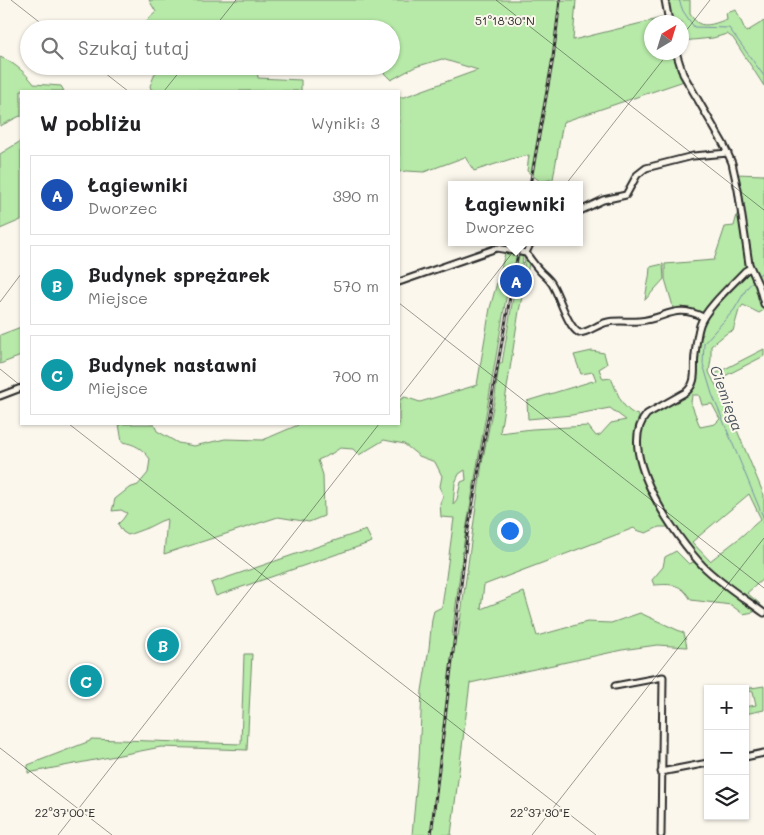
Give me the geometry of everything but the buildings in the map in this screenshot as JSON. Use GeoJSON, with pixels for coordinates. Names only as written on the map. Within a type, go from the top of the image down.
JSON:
{"type":"FeatureCollection","features":[{"type":"Feature","properties":{"kind":"street"},"geometry":{"type":"LineString","coordinates":[[665,0],[668,15]]}},
{"type":"Feature","properties":{"kind":"street"},"geometry":{"type":"LineString","coordinates":[[679,60],[683,74],[728,153],[736,179],[750,268],[759,286],[764,304]]}},
{"type":"Feature","properties":{"kind":"street"},"geometry":{"type":"LineString","coordinates":[[583,210],[603,200],[626,195],[637,175],[646,168],[693,156],[728,153]]}},
{"type":"Feature","properties":{"kind":"street"},"geometry":{"type":"LineString","coordinates":[[526,253],[529,246]]}},
{"type":"Feature","properties":{"kind":"street"},"geometry":{"type":"LineString","coordinates":[[400,282],[497,248],[526,253],[550,282],[561,302],[570,325],[579,333],[587,332],[606,322],[640,321],[677,311],[691,312],[703,317]]}},
{"type":"Feature","properties":{"kind":"street"},"geometry":{"type":"LineString","coordinates":[[750,268],[739,277],[703,317],[696,344],[694,382],[691,387],[686,392],[644,417],[638,436],[641,463],[646,478],[667,520],[686,546],[710,572],[764,613]]}},
{"type":"Feature","properties":{"kind":"street"},"geometry":{"type":"LineString","coordinates":[[0,396],[20,388]]}},
{"type":"Feature","properties":{"kind":"street"},"geometry":{"type":"LineString","coordinates":[[615,686],[663,677],[661,835]]}},
{"type":"Feature","properties":{"kind":"street"},"geometry":{"type":"LineString","coordinates":[[749,756],[764,753]]}},
{"type":"Feature","properties":{"kind":"street"},"geometry":{"type":"LineString","coordinates":[[661,772],[704,764]]}},
{"type":"Feature","properties":{"kind":"green space"},"geometry":{"type":"Polygon","coordinates":[[[149,0],[576,0],[573,40],[644,22],[644,60],[676,60],[679,73],[684,81],[563,122],[553,179],[540,181],[527,171],[529,155],[474,171],[465,157],[424,172],[400,172],[400,97],[478,70],[442,59],[415,67],[391,80],[386,75],[400,75],[400,20],[147,20],[156,12],[149,0]]]}},
{"type":"Feature","properties":{"kind":"green space"},"geometry":{"type":"Polygon","coordinates":[[[668,0],[690,0],[690,14],[701,24],[712,24],[727,19],[726,13],[736,10],[746,32],[764,21],[764,86],[733,38],[727,34],[713,38],[689,40],[689,15],[671,15],[668,0]]]}},
{"type":"Feature","properties":{"kind":"green space"},"geometry":{"type":"Polygon","coordinates":[[[0,57],[19,68],[20,75],[26,75],[34,84],[61,86],[63,90],[20,90],[20,116],[0,126],[0,57]]]}},
{"type":"Feature","properties":{"kind":"green space"},"geometry":{"type":"Polygon","coordinates":[[[154,75],[258,75],[258,78],[301,80],[301,90],[153,90],[150,86],[154,75]]]}},
{"type":"Feature","properties":{"kind":"green space"},"geometry":{"type":"Polygon","coordinates":[[[20,142],[20,220],[0,229],[0,154],[20,142]]]}},
{"type":"Feature","properties":{"kind":"green space"},"geometry":{"type":"Polygon","coordinates":[[[736,174],[764,175],[764,310],[759,313],[743,305],[739,310],[733,331],[727,333],[711,346],[709,372],[724,399],[764,495],[764,578],[747,593],[762,608],[719,578],[699,559],[674,527],[659,527],[646,533],[634,528],[484,585],[481,609],[524,592],[537,636],[587,622],[611,623],[640,613],[684,633],[687,647],[657,645],[622,650],[470,683],[451,835],[412,835],[419,759],[422,691],[432,619],[434,611],[442,607],[454,518],[441,517],[440,503],[443,496],[440,486],[442,476],[435,462],[419,456],[404,444],[384,440],[359,455],[353,449],[340,448],[318,460],[323,475],[324,516],[309,522],[278,517],[164,554],[167,519],[128,535],[123,532],[118,524],[127,513],[121,510],[112,511],[115,499],[129,488],[138,485],[148,473],[150,459],[138,447],[122,442],[119,425],[154,425],[157,431],[178,443],[194,446],[225,439],[263,440],[298,425],[400,425],[400,400],[405,397],[420,402],[477,385],[490,308],[506,250],[526,253],[530,259],[519,311],[500,433],[588,426],[596,436],[600,435],[611,423],[626,420],[610,408],[572,415],[528,419],[527,401],[596,380],[593,372],[581,374],[574,355],[592,351],[604,353],[607,364],[599,369],[603,379],[611,378],[624,405],[632,413],[638,415],[637,422],[642,424],[645,417],[654,410],[694,388],[698,374],[699,345],[703,334],[701,336],[700,334],[705,316],[746,272],[742,280],[753,269],[736,174]],[[523,255],[522,267],[513,266],[508,287],[464,542],[452,636],[458,636],[482,463],[495,397],[499,363],[502,363],[514,292],[516,292],[520,269],[524,269],[525,256],[523,255]],[[692,395],[691,403],[700,427],[715,424],[720,419],[712,404],[702,405],[699,395],[692,395]],[[465,470],[459,474],[455,483],[453,505],[457,499],[461,482],[466,480],[465,470]],[[749,494],[692,542],[710,561],[761,519],[749,494]]]}},
{"type":"Feature","properties":{"kind":"green space"},"geometry":{"type":"Polygon","coordinates":[[[738,211],[746,265],[704,312],[673,310],[665,279],[665,264],[714,260],[725,227],[734,226],[738,211]]]}},
{"type":"Feature","properties":{"kind":"green space"},"geometry":{"type":"Polygon","coordinates":[[[663,264],[664,279],[645,300],[650,267],[663,264]]]}},
{"type":"Feature","properties":{"kind":"green space"},"geometry":{"type":"Polygon","coordinates":[[[20,327],[20,356],[0,364],[0,335],[20,327]]]}},
{"type":"Feature","properties":{"kind":"green space"},"geometry":{"type":"Polygon","coordinates":[[[764,349],[764,356],[717,380],[715,374],[764,349]]]}},
{"type":"Feature","properties":{"kind":"green space"},"geometry":{"type":"Polygon","coordinates":[[[366,530],[372,542],[216,596],[211,583],[366,530]]]}},
{"type":"Feature","properties":{"kind":"green space"},"geometry":{"type":"Polygon","coordinates":[[[676,551],[689,564],[696,561],[751,606],[754,612],[743,614],[731,605],[691,600],[684,590],[676,586],[654,585],[652,580],[663,567],[665,557],[676,551]]]}},
{"type":"Feature","properties":{"kind":"green space"},"geometry":{"type":"Polygon","coordinates":[[[244,654],[252,654],[247,750],[161,747],[28,773],[28,765],[91,739],[241,744],[244,654]]]}},
{"type":"Feature","properties":{"kind":"green space"},"geometry":{"type":"Polygon","coordinates":[[[764,686],[764,710],[749,713],[749,706],[756,705],[753,691],[749,692],[749,688],[764,686]]]}},
{"type":"Feature","properties":{"kind":"waterway","name":"Ciemięga"},"geometry":{"type":"LineString","coordinates":[[679,0],[683,11],[694,27],[729,28],[764,76]]}},
{"type":"Feature","properties":{"kind":"waterway","name":"Ciemięga"},"geometry":{"type":"LineString","coordinates":[[758,276],[764,270]]}},
{"type":"Feature","properties":{"kind":"waterway","name":"Ciemięga"},"geometry":{"type":"LineString","coordinates":[[755,279],[747,288],[734,310],[704,343],[703,364],[712,394],[764,519]]}},
{"type":"Feature","properties":{"kind":"railway"},"geometry":{"type":"LineString","coordinates":[[531,181],[553,58],[560,0]]}},
{"type":"Feature","properties":{"kind":"railway"},"geometry":{"type":"LineString","coordinates":[[431,835],[467,535],[519,246]]}},
{"type":"Feature","properties":{"kind":"place","name":"Łagiewniki"},"geometry":{"type":"Point","coordinates":[516,281]}},
{"type":"Feature","properties":{"kind":"place","name":"Budynek sprężarek"},"geometry":{"type":"Point","coordinates":[163,645]}},
{"type":"Feature","properties":{"kind":"place","name":"Budynek nastawni"},"geometry":{"type":"Point","coordinates":[86,681]}}]}
